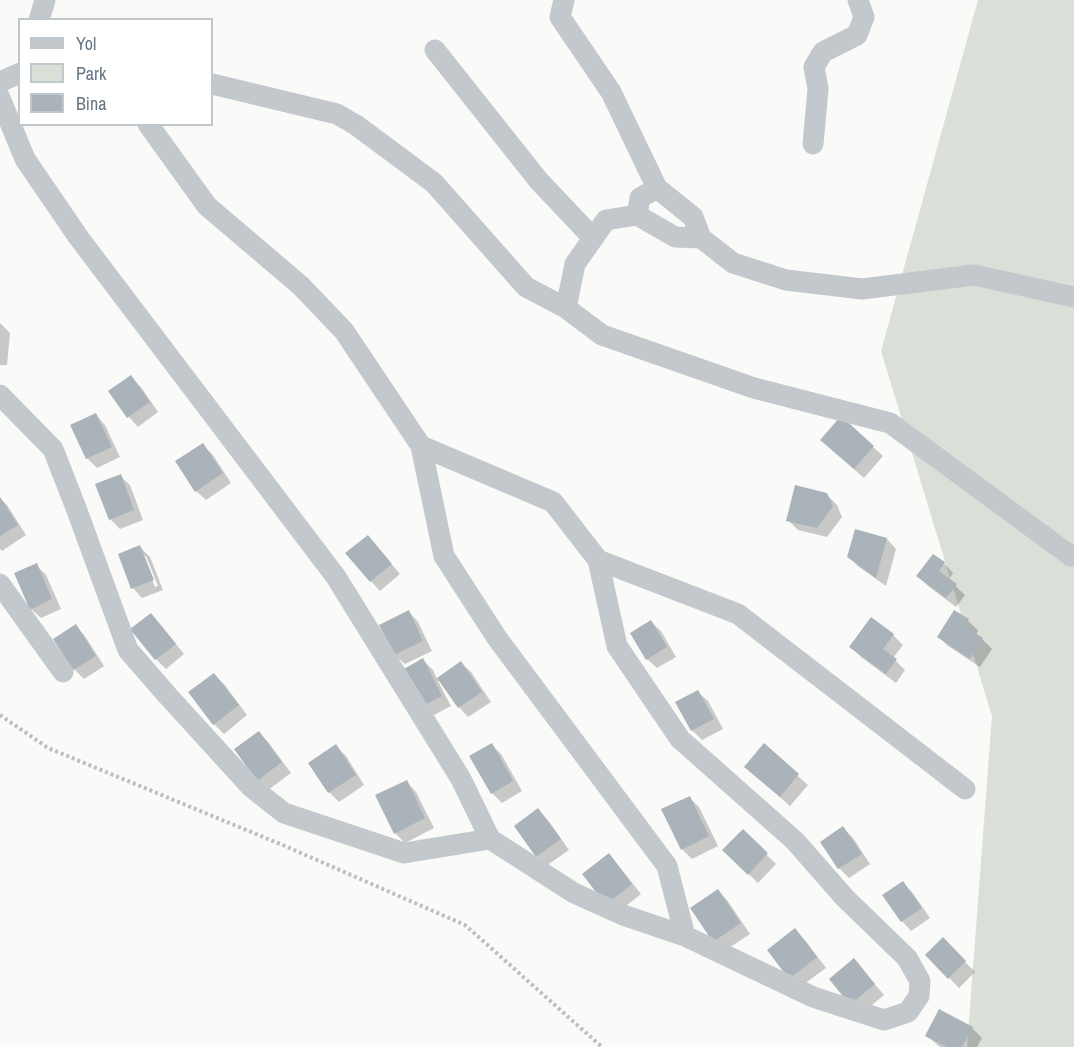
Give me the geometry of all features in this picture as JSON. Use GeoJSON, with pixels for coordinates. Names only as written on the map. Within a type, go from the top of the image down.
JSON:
{"type":"FeatureCollection","features":[{"type":"Feature","properties":{"kind":"street"},"geometry":{"type":"LineString","coordinates":[[40,18],[45,0]]}},
{"type":"Feature","properties":{"kind":"street"},"geometry":{"type":"LineString","coordinates":[[564,0],[560,17],[611,92],[657,188],[693,218],[701,238],[733,263],[786,280],[862,289],[974,275],[1074,297]]}},
{"type":"Feature","properties":{"kind":"street"},"geometry":{"type":"LineString","coordinates":[[813,144],[818,89],[814,67],[823,52],[857,35],[864,17],[858,0]]}},
{"type":"Feature","properties":{"kind":"street"},"geometry":{"type":"LineString","coordinates":[[435,50],[539,181],[593,238]]}},
{"type":"Feature","properties":{"kind":"street"},"geometry":{"type":"LineString","coordinates":[[0,82],[18,74]]}},
{"type":"Feature","properties":{"kind":"street"},"geometry":{"type":"LineString","coordinates":[[213,84],[337,114],[356,125],[434,183],[526,287],[566,308],[602,335],[754,388],[890,423],[1071,556]]}},
{"type":"Feature","properties":{"kind":"street"},"geometry":{"type":"LineString","coordinates":[[0,98],[25,159],[79,238],[336,578],[461,779],[490,839],[574,893],[623,915],[685,936],[813,997],[884,1020],[908,1012],[919,996],[920,981],[907,958],[845,898],[795,841],[680,739],[617,646],[598,560],[554,502],[421,446]]}},
{"type":"Feature","properties":{"kind":"street"},"geometry":{"type":"LineString","coordinates":[[149,126],[207,206],[301,286],[344,331],[421,446],[444,556],[497,638],[667,866],[685,936]]}},
{"type":"Feature","properties":{"kind":"street"},"geometry":{"type":"LineString","coordinates":[[637,215],[640,198],[657,188]]}},
{"type":"Feature","properties":{"kind":"street"},"geometry":{"type":"LineString","coordinates":[[566,308],[575,264],[606,220],[637,215],[675,237],[701,238]]}},
{"type":"Feature","properties":{"kind":"street"},"geometry":{"type":"LineString","coordinates":[[0,395],[53,449],[128,650],[250,787],[284,813],[404,853],[490,839]]}},
{"type":"Feature","properties":{"kind":"street"},"geometry":{"type":"LineString","coordinates":[[598,560],[738,614],[965,789]]}},
{"type":"Feature","properties":{"kind":"street"},"geometry":{"type":"LineString","coordinates":[[0,584],[63,672]]}},
{"type":"Feature","properties":{"kind":"path"},"geometry":{"type":"LineString","coordinates":[[0,715],[48,748],[285,846],[465,925],[602,1047]]}},
{"type":"Feature","properties":{"kind":"green space"},"geometry":{"type":"Polygon","coordinates":[[[978,0],[1074,0],[1074,1047],[967,1047],[992,716],[881,351],[978,0]]]}},
{"type":"Feature","properties":{"kind":"building"},"geometry":{"type":"Polygon","coordinates":[[[131,375],[150,402],[127,418],[108,391],[131,375]]]}},
{"type":"Feature","properties":{"kind":"building"},"geometry":{"type":"Polygon","coordinates":[[[96,413],[112,447],[86,459],[70,425],[96,413]]]}},
{"type":"Feature","properties":{"kind":"building"},"geometry":{"type":"Polygon","coordinates":[[[841,416],[874,446],[854,469],[820,440],[841,416]]]}},
{"type":"Feature","properties":{"kind":"building"},"geometry":{"type":"Polygon","coordinates":[[[203,443],[223,473],[195,492],[175,461],[203,443]]]}},
{"type":"Feature","properties":{"kind":"building"},"geometry":{"type":"Polygon","coordinates":[[[121,474],[134,510],[109,520],[95,484],[121,474]]]}},
{"type":"Feature","properties":{"kind":"building"},"geometry":{"type":"Polygon","coordinates":[[[795,485],[827,493],[833,506],[817,528],[786,521],[795,485]]]}},
{"type":"Feature","properties":{"kind":"building"},"geometry":{"type":"Polygon","coordinates":[[[0,497],[18,525],[0,536],[0,497]]]}},
{"type":"Feature","properties":{"kind":"building"},"geometry":{"type":"Polygon","coordinates":[[[855,529],[887,538],[876,578],[847,557],[855,529]]]}},
{"type":"Feature","properties":{"kind":"building"},"geometry":{"type":"Polygon","coordinates":[[[368,535],[392,564],[370,582],[345,553],[368,535]]]}},
{"type":"Feature","properties":{"kind":"building"},"geometry":{"type":"Polygon","coordinates":[[[140,545],[154,580],[131,589],[118,554],[140,545]]]}},
{"type":"Feature","properties":{"kind":"building"},"geometry":{"type":"Polygon","coordinates":[[[933,554],[945,562],[939,571],[957,584],[946,598],[916,576],[933,554]]]}},
{"type":"Feature","properties":{"kind":"building"},"geometry":{"type":"Polygon","coordinates":[[[37,563],[52,599],[30,610],[14,573],[37,563]]]}},
{"type":"Feature","properties":{"kind":"building"},"geometry":{"type":"Polygon","coordinates":[[[409,610],[423,641],[394,655],[379,625],[409,610]]]}},
{"type":"Feature","properties":{"kind":"building"},"geometry":{"type":"Polygon","coordinates":[[[954,610],[969,619],[965,626],[983,638],[970,659],[937,637],[954,610]]]}},
{"type":"Feature","properties":{"kind":"building"},"geometry":{"type":"Polygon","coordinates":[[[151,613],[176,644],[155,660],[130,629],[151,613]]]}},
{"type":"Feature","properties":{"kind":"building"},"geometry":{"type":"Polygon","coordinates":[[[871,617],[894,634],[883,649],[897,659],[886,674],[849,647],[871,617]]]}},
{"type":"Feature","properties":{"kind":"building"},"geometry":{"type":"Polygon","coordinates":[[[651,620],[667,647],[646,660],[630,633],[651,620]]]}},
{"type":"Feature","properties":{"kind":"building"},"geometry":{"type":"Polygon","coordinates":[[[76,624],[96,656],[73,670],[53,639],[76,624]]]}},
{"type":"Feature","properties":{"kind":"building"},"geometry":{"type":"Polygon","coordinates":[[[423,658],[442,696],[423,706],[404,669],[423,658]]]}},
{"type":"Feature","properties":{"kind":"building"},"geometry":{"type":"Polygon","coordinates":[[[461,661],[482,692],[458,708],[437,678],[461,661]]]}},
{"type":"Feature","properties":{"kind":"building"},"geometry":{"type":"Polygon","coordinates":[[[214,673],[239,705],[213,725],[188,692],[214,673]]]}},
{"type":"Feature","properties":{"kind":"building"},"geometry":{"type":"Polygon","coordinates":[[[698,690],[714,719],[691,731],[675,702],[698,690]]]}},
{"type":"Feature","properties":{"kind":"building"},"geometry":{"type":"Polygon","coordinates":[[[259,731],[282,762],[257,781],[234,749],[259,731]]]}},
{"type":"Feature","properties":{"kind":"building"},"geometry":{"type":"Polygon","coordinates":[[[492,743],[513,781],[491,794],[469,756],[492,743]]]}},
{"type":"Feature","properties":{"kind":"building"},"geometry":{"type":"Polygon","coordinates":[[[764,743],[799,774],[780,797],[744,767],[764,743]]]}},
{"type":"Feature","properties":{"kind":"building"},"geometry":{"type":"Polygon","coordinates":[[[336,744],[356,775],[328,793],[308,763],[336,744]]]}},
{"type":"Feature","properties":{"kind":"building"},"geometry":{"type":"Polygon","coordinates":[[[407,780],[425,818],[394,834],[375,795],[407,780]]]}},
{"type":"Feature","properties":{"kind":"building"},"geometry":{"type":"Polygon","coordinates":[[[690,796],[709,836],[681,850],[661,809],[690,796]]]}},
{"type":"Feature","properties":{"kind":"building"},"geometry":{"type":"Polygon","coordinates":[[[538,808],[561,839],[536,857],[514,826],[538,808]]]}},
{"type":"Feature","properties":{"kind":"building"},"geometry":{"type":"Polygon","coordinates":[[[843,826],[862,854],[838,869],[820,842],[843,826]]]}},
{"type":"Feature","properties":{"kind":"building"},"geometry":{"type":"Polygon","coordinates":[[[743,829],[768,853],[748,875],[722,850],[743,829]]]}},
{"type":"Feature","properties":{"kind":"building"},"geometry":{"type":"Polygon","coordinates":[[[609,853],[632,884],[606,905],[582,874],[609,853]]]}},
{"type":"Feature","properties":{"kind":"building"},"geometry":{"type":"Polygon","coordinates":[[[903,881],[922,908],[901,922],[882,895],[903,881]]]}},
{"type":"Feature","properties":{"kind":"building"},"geometry":{"type":"Polygon","coordinates":[[[718,889],[741,923],[713,942],[690,908],[718,889]]]}},
{"type":"Feature","properties":{"kind":"building"},"geometry":{"type":"Polygon","coordinates":[[[795,928],[817,957],[789,979],[767,950],[795,928]]]}},
{"type":"Feature","properties":{"kind":"building"},"geometry":{"type":"Polygon","coordinates":[[[943,937],[966,961],[948,979],[925,955],[943,937]]]}},
{"type":"Feature","properties":{"kind":"building"},"geometry":{"type":"Polygon","coordinates":[[[854,958],[875,984],[850,1005],[829,979],[854,958]]]}},
{"type":"Feature","properties":{"kind":"building"},"geometry":{"type":"Polygon","coordinates":[[[939,1009],[973,1027],[962,1047],[947,1047],[925,1036],[939,1009]]]}}]}
